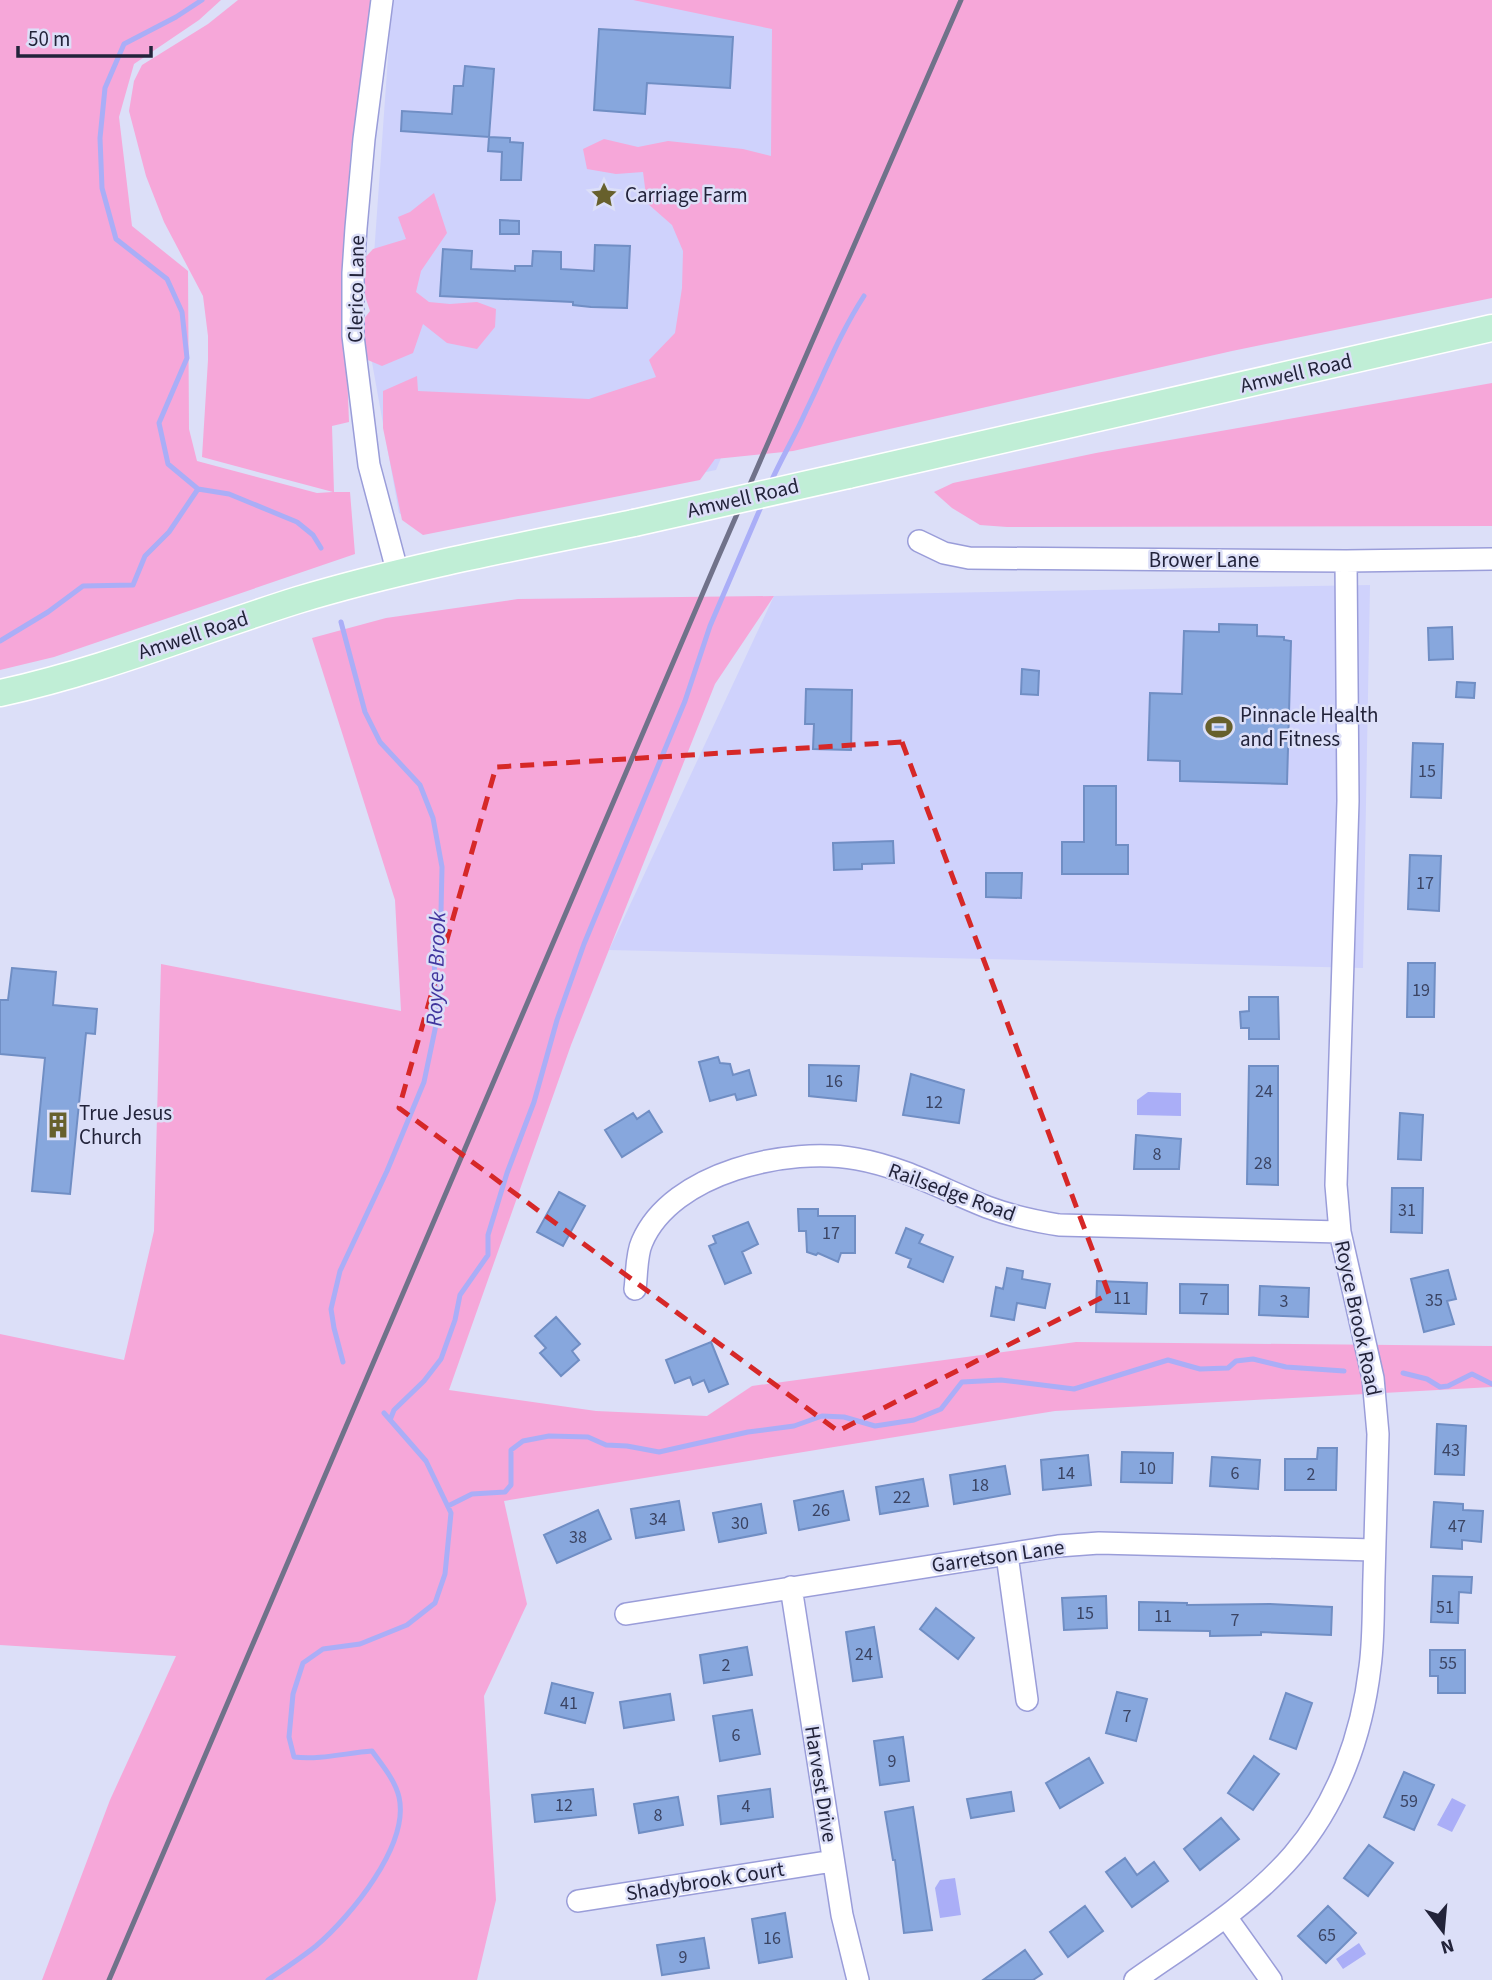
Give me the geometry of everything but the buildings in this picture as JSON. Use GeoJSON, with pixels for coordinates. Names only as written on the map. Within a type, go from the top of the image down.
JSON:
{"type":"FeatureCollection","features":[{"type":"Feature","properties":{"kind":"main road","name":"Amwell Road"},"geometry":{"type":"LineString","coordinates":[[0,692],[68,676],[298,601],[398,574],[848,475],[1492,328]]}},
{"type":"Feature","properties":{"kind":"street","name":"Clerico Lane"},"geometry":{"type":"LineString","coordinates":[[382,0],[364,139],[353,273],[353,337],[369,465],[398,574]]}},
{"type":"Feature","properties":{"kind":"street","name":"Brower Lane"},"geometry":{"type":"LineString","coordinates":[[919,541],[944,553],[969,558],[1346,561],[1492,559]]}},
{"type":"Feature","properties":{"kind":"street","name":"Royce Brook Road"},"geometry":{"type":"LineString","coordinates":[[1135,1980],[1226,1917],[1293,1855],[1315,1826],[1332,1797],[1346,1764],[1359,1725],[1371,1664],[1378,1434],[1376,1402],[1340,1232],[1336,1185],[1348,801],[1346,561]]}},
{"type":"Feature","properties":{"kind":"street","name":"Railsedge Road"},"geometry":{"type":"LineString","coordinates":[[635,1289],[641,1243],[658,1216],[681,1197],[712,1179],[748,1165],[780,1158],[856,1158],[892,1169],[1011,1215],[1059,1224],[1340,1232]]}},
{"type":"Feature","properties":{"kind":"street","name":"Garretson Lane"},"geometry":{"type":"LineString","coordinates":[[626,1614],[1058,1546],[1100,1543],[1374,1550]]}},
{"type":"Feature","properties":{"kind":"street"},"geometry":{"type":"LineString","coordinates":[[1007,1555],[1027,1700]]}},
{"type":"Feature","properties":{"kind":"street","name":"Harvest Drive"},"geometry":{"type":"LineString","coordinates":[[791,1587],[842,1915],[858,1980]]}},
{"type":"Feature","properties":{"kind":"street","name":"Shadybrook Court"},"geometry":{"type":"LineString","coordinates":[[578,1901],[833,1861]]}},
{"type":"Feature","properties":{"kind":"street"},"geometry":{"type":"LineString","coordinates":[[1226,1917],[1271,1980]]}},
{"type":"Feature","properties":{"kind":"highlighted area"},"geometry":{"type":"Polygon","coordinates":[[[902,742],[1109,1294],[838,1431],[399,1108],[496,767],[902,742]]]}},
{"type":"Feature","properties":{"kind":"shaded area"},"geometry":{"type":"Polygon","coordinates":[[[0,0],[221,0],[199,20],[134,64],[119,117],[132,226],[188,271],[189,429],[197,461],[317,493],[333,492],[202,457],[208,360],[203,296],[164,222],[146,176],[129,111],[134,81],[142,65],[208,24],[238,0],[372,0],[351,149],[343,268],[349,422],[332,426],[334,492],[350,492],[355,554],[54,657],[0,670],[0,0]]]}},
{"type":"Feature","properties":{"kind":"shaded area","name":"Carriage Farm"},"geometry":{"type":"Polygon","coordinates":[[[392,0],[660,0],[891,49],[716,470],[424,529],[399,513],[368,340],[392,0]]]}},
{"type":"Feature","properties":{"kind":"shaded area"},"geometry":{"type":"Polygon","coordinates":[[[633,0],[1492,0],[1492,298],[1232,351],[793,451],[715,459],[700,480],[423,535],[402,520],[383,428],[383,391],[417,376],[418,391],[589,399],[656,377],[649,360],[675,333],[682,288],[683,251],[672,225],[647,203],[643,172],[616,174],[587,169],[583,149],[604,139],[638,147],[668,141],[743,149],[771,156],[772,29],[633,0]]]}},
{"type":"Feature","properties":{"kind":"shaded area"},"geometry":{"type":"Polygon","coordinates":[[[434,193],[447,233],[421,271],[416,292],[429,302],[477,302],[496,309],[495,327],[477,349],[447,343],[423,324],[413,353],[382,366],[363,358],[360,324],[370,311],[365,296],[362,261],[373,249],[406,239],[398,217],[410,212],[434,193]]]}},
{"type":"Feature","properties":{"kind":"shaded area"},"geometry":{"type":"Polygon","coordinates":[[[1492,383],[1492,526],[1007,527],[980,525],[952,508],[934,492],[953,483],[1096,453],[1492,383]]]}},
{"type":"Feature","properties":{"kind":"shaded area"},"geometry":{"type":"Polygon","coordinates":[[[1370,585],[1363,968],[609,950],[774,596],[1370,585]]]}},
{"type":"Feature","properties":{"kind":"shaded area"},"geometry":{"type":"Polygon","coordinates":[[[774,596],[715,684],[571,1045],[449,1390],[596,1411],[707,1416],[752,1386],[1076,1342],[1492,1346],[1492,1387],[1055,1411],[504,1501],[527,1604],[484,1696],[496,1900],[477,1980],[42,1980],[110,1800],[176,1656],[0,1645],[0,1334],[124,1360],[154,1231],[161,964],[401,1011],[395,900],[312,638],[386,618],[518,599],[774,596]]]}},
{"type":"Feature","properties":{"kind":"water"},"geometry":{"type":"Polygon","coordinates":[[[1148,1092],[1181,1093],[1181,1116],[1137,1115],[1137,1100],[1148,1092]]]}},
{"type":"Feature","properties":{"kind":"water"},"geometry":{"type":"Polygon","coordinates":[[[1452,1798],[1466,1805],[1452,1832],[1437,1825],[1452,1798]]]}},
{"type":"Feature","properties":{"kind":"water"},"geometry":{"type":"Polygon","coordinates":[[[955,1878],[961,1915],[940,1918],[935,1888],[940,1880],[955,1878]]]}},
{"type":"Feature","properties":{"kind":"water"},"geometry":{"type":"Polygon","coordinates":[[[1359,1943],[1366,1954],[1343,1969],[1336,1959],[1359,1943]]]}},
{"type":"Feature","properties":{"kind":"waterway","name":"Royce Brook"},"geometry":{"type":"LineString","coordinates":[[202,0],[124,44],[105,88],[100,138],[102,188],[116,239],[167,279],[182,312],[187,358],[159,423],[168,464],[198,489],[229,494],[297,522],[313,535],[321,548]]}},
{"type":"Feature","properties":{"kind":"waterway"},"geometry":{"type":"LineString","coordinates":[[770,484],[840,338],[864,296]]}},
{"type":"Feature","properties":{"kind":"waterway"},"geometry":{"type":"LineString","coordinates":[[0,641],[48,612],[83,586],[133,585],[145,556],[169,532],[198,489]]}},
{"type":"Feature","properties":{"kind":"waterway"},"geometry":{"type":"LineString","coordinates":[[390,1420],[394,1410],[424,1381],[441,1359],[455,1320],[460,1295],[488,1255],[488,1235],[507,1173],[534,1102],[557,1020],[584,944],[685,701],[710,626],[763,502]]}},
{"type":"Feature","properties":{"kind":"waterway","name":"Royce Brook"},"geometry":{"type":"LineString","coordinates":[[341,622],[365,712],[380,742],[420,785],[433,818],[442,867],[441,912],[434,957],[437,1020],[424,1082],[387,1171],[340,1271],[331,1309],[343,1362]]}},
{"type":"Feature","properties":{"kind":"waterway"},"geometry":{"type":"LineString","coordinates":[[448,1506],[472,1494],[505,1492],[511,1485],[511,1450],[523,1441],[549,1436],[588,1437],[606,1445],[659,1452],[748,1432],[794,1426],[822,1416],[844,1417],[875,1426],[914,1420],[941,1409],[962,1382],[1001,1380],[1074,1389],[1168,1360],[1200,1369],[1228,1368],[1236,1361],[1253,1359],[1286,1367],[1344,1371]]}},
{"type":"Feature","properties":{"kind":"waterway"},"geometry":{"type":"LineString","coordinates":[[1403,1373],[1427,1379],[1440,1387],[1472,1374],[1492,1384]]}},
{"type":"Feature","properties":{"kind":"waterway","name":"Royce Brook"},"geometry":{"type":"LineString","coordinates":[[268,1980],[316,1946],[360,1899],[387,1858],[400,1816],[399,1797],[394,1785],[372,1751],[323,1757],[294,1757],[289,1737],[293,1694],[303,1663],[323,1649],[360,1644],[407,1625],[435,1603],[445,1574],[451,1513],[426,1461],[384,1413]]}},
{"type":"Feature","properties":{"kind":"railway"},"geometry":{"type":"LineString","coordinates":[[109,1980],[717,560],[961,0]]}},
{"type":"Feature","properties":{"kind":"place","name":"Carriage Farm"},"geometry":{"type":"Point","coordinates":[604,195]}},
{"type":"Feature","properties":{"kind":"place","name":"Pinnacle Health and Fitness"},"geometry":{"type":"Point","coordinates":[1219,727]}},
{"type":"Feature","properties":{"kind":"place","name":"True Jesus Church"},"geometry":{"type":"Point","coordinates":[58,1125]}}]}
